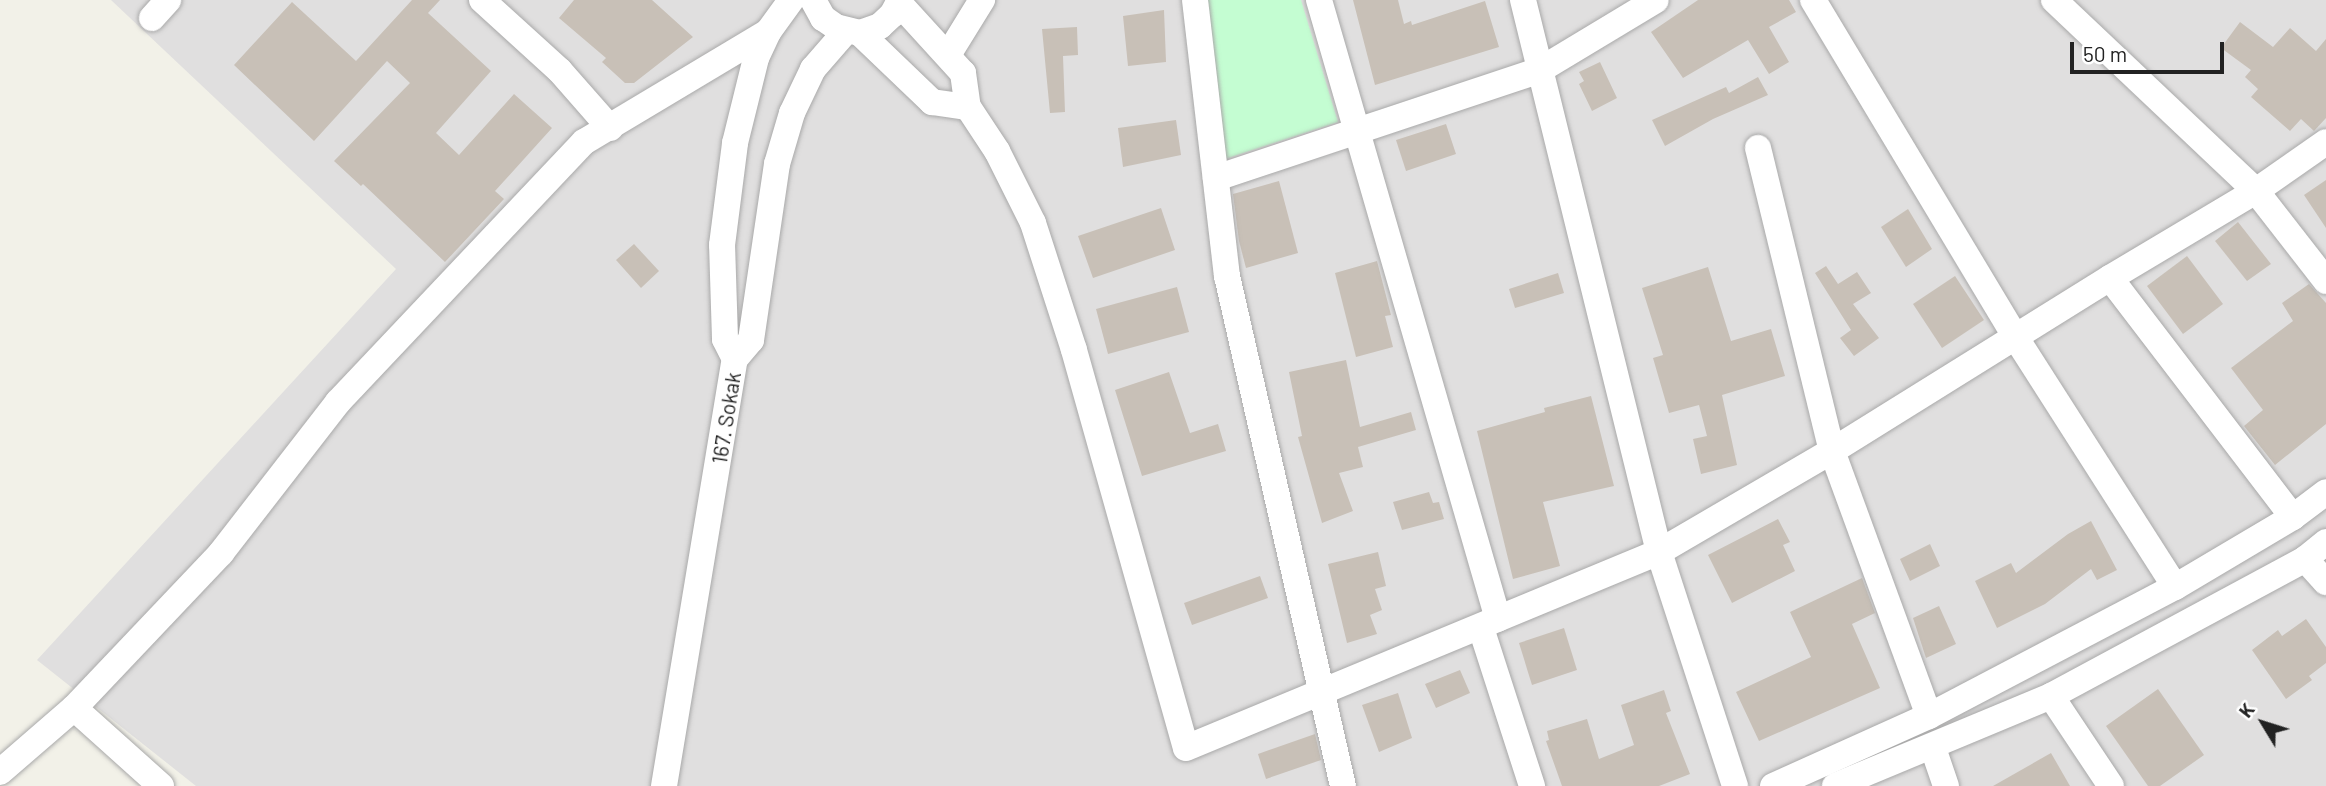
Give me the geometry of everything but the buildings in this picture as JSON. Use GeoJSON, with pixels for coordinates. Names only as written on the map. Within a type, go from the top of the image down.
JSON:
{"type":"FeatureCollection","features":[{"type":"Feature","properties":{"kind":"street"},"geometry":{"type":"LineString","coordinates":[[482,0],[560,71],[610,128]]}},
{"type":"Feature","properties":{"kind":"street"},"geometry":{"type":"LineString","coordinates":[[736,359],[724,339],[722,244],[735,143],[756,58],[768,32],[791,0]]}},
{"type":"Feature","properties":{"kind":"street"},"geometry":{"type":"LineString","coordinates":[[813,0],[823,18],[853,32],[932,102],[968,107]]}},
{"type":"Feature","properties":{"kind":"street"},"geometry":{"type":"LineString","coordinates":[[948,55],[982,0]]}},
{"type":"Feature","properties":{"kind":"street"},"geometry":{"type":"LineString","coordinates":[[1195,0],[1227,276],[1343,786]]}},
{"type":"Feature","properties":{"kind":"street"},"geometry":{"type":"LineString","coordinates":[[1319,0],[1357,131],[1532,786]]}},
{"type":"Feature","properties":{"kind":"street"},"geometry":{"type":"LineString","coordinates":[[1523,0],[1659,552],[1735,786]]}},
{"type":"Feature","properties":{"kind":"street"},"geometry":{"type":"LineString","coordinates":[[1216,178],[1540,70],[1656,0]]}},
{"type":"Feature","properties":{"kind":"street"},"geometry":{"type":"LineString","coordinates":[[1813,0],[2016,338],[2175,587]]}},
{"type":"Feature","properties":{"kind":"street"},"geometry":{"type":"LineString","coordinates":[[2054,0],[2256,191],[2326,281]]}},
{"type":"Feature","properties":{"kind":"street"},"geometry":{"type":"LineString","coordinates":[[900,2],[963,73],[968,107],[997,152],[1033,223],[1078,363],[1186,748],[1659,552],[1832,451],[2110,278],[2256,191],[2326,142]]}},
{"type":"Feature","properties":{"kind":"street","name":"167. Sokak"},"geometry":{"type":"LineString","coordinates":[[664,786],[736,359],[751,340],[776,164],[792,113],[813,69],[853,32],[880,26],[900,2]]}},
{"type":"Feature","properties":{"kind":"street"},"geometry":{"type":"LineString","coordinates":[[0,772],[74,708],[221,553],[338,402],[584,142],[768,32]]}},
{"type":"Feature","properties":{"kind":"street"},"geometry":{"type":"LineString","coordinates":[[1758,148],[1832,451],[1929,716]]}},
{"type":"Feature","properties":{"kind":"street"},"geometry":{"type":"LineString","coordinates":[[2110,278],[2293,517]]}},
{"type":"Feature","properties":{"kind":"street"},"geometry":{"type":"LineString","coordinates":[[1773,786],[1929,716],[2175,587],[2293,517],[2326,492]]}},
{"type":"Feature","properties":{"kind":"street"},"geometry":{"type":"LineString","coordinates":[[1835,786],[1933,748],[2051,696],[2305,559],[2326,542]]}},
{"type":"Feature","properties":{"kind":"street"},"geometry":{"type":"LineString","coordinates":[[2305,559],[2326,582]]}},
{"type":"Feature","properties":{"kind":"street"},"geometry":{"type":"LineString","coordinates":[[2051,696],[2111,786]]}},
{"type":"Feature","properties":{"kind":"street"},"geometry":{"type":"LineString","coordinates":[[74,708],[161,786]]}},
{"type":"Feature","properties":{"kind":"street"},"geometry":{"type":"LineString","coordinates":[[1933,748],[1946,786]]}},
{"type":"Feature","properties":{"kind":"shaded area"},"geometry":{"type":"Polygon","coordinates":[[[111,0],[2326,0],[2326,786],[196,786],[37,660],[396,269],[111,0]]]}},
{"type":"Feature","properties":{"kind":"green space"},"geometry":{"type":"Polygon","coordinates":[[[1206,0],[1301,0],[1338,122],[1225,159],[1206,0]]]}}]}
